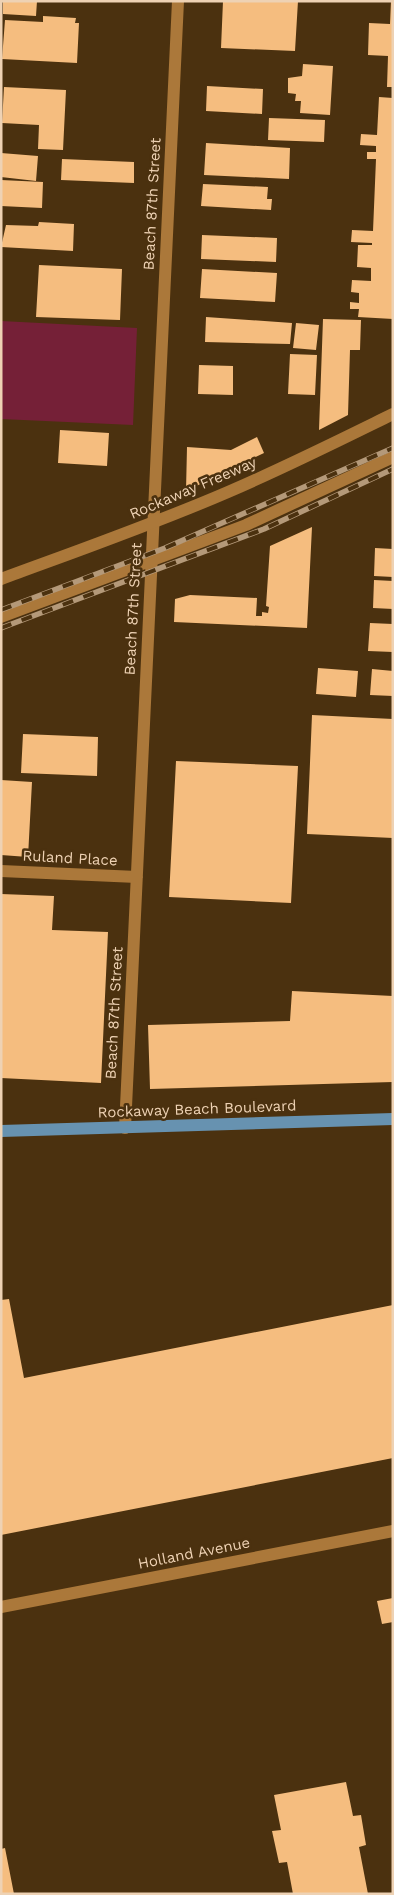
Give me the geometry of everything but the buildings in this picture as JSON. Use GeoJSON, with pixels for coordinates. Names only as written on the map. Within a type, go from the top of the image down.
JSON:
{"type":"FeatureCollection","features":[{"type":"Feature","properties":{"kind":"main road","name":"Rockaway Beach Boulevard"},"geometry":{"type":"LineString","coordinates":[[1,1131],[393,1119]]}},
{"type":"Feature","properties":{"kind":"street","name":"Beach 87th Street"},"geometry":{"type":"LineString","coordinates":[[125,1128],[178,1]]}},
{"type":"Feature","properties":{"kind":"street","name":"Rockaway Freeway"},"geometry":{"type":"LineString","coordinates":[[1,579],[154,523],[278,470],[393,414]]}},
{"type":"Feature","properties":{"kind":"street"},"geometry":{"type":"LineString","coordinates":[[1,617],[152,561],[278,511],[393,457]]}},
{"type":"Feature","properties":{"kind":"street","name":"Ruland Place"},"geometry":{"type":"LineString","coordinates":[[1,871],[137,877]]}},
{"type":"Feature","properties":{"kind":"street","name":"Holland Avenue"},"geometry":{"type":"LineString","coordinates":[[1,1607],[393,1531]]}},
{"type":"Feature","properties":{"kind":"shaded area"},"geometry":{"type":"Polygon","coordinates":[[[1,321],[137,328],[133,425],[1,419],[1,321]]]}},
{"type":"Feature","properties":{"kind":"railway"},"geometry":{"type":"LineString","coordinates":[[1,610],[165,548],[393,448]]}},
{"type":"Feature","properties":{"kind":"railway"},"geometry":{"type":"LineString","coordinates":[[1,628],[264,529],[393,469]]}}]}
